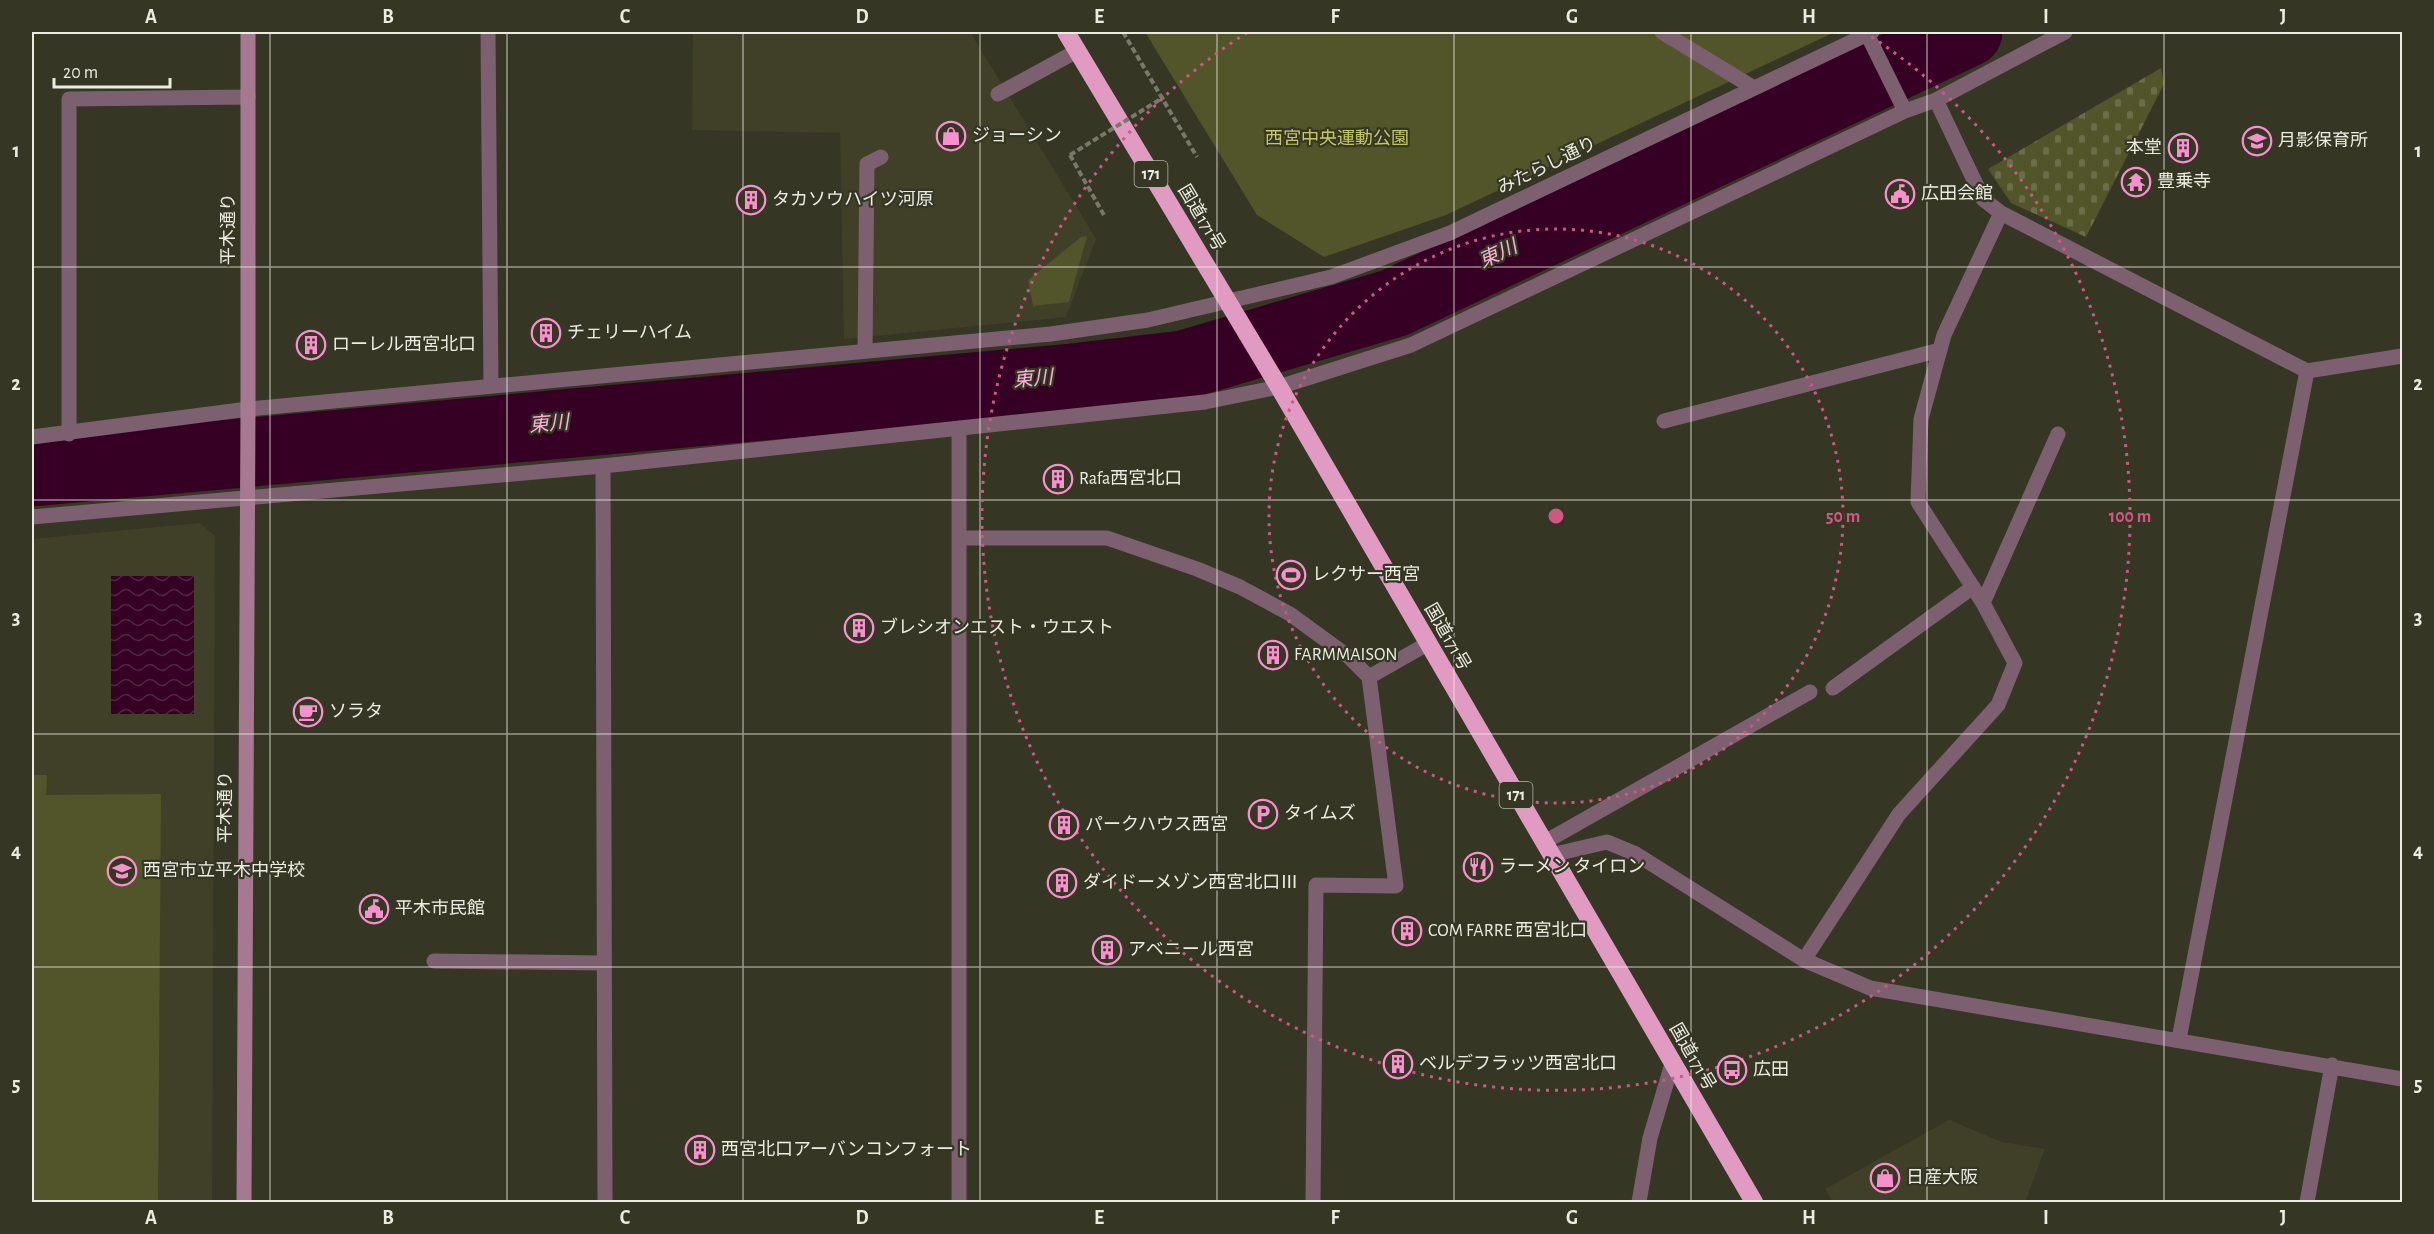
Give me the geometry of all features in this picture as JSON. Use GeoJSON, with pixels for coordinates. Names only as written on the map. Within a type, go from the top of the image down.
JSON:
{"type":"FeatureCollection","features":[{"type":"Feature","properties":{"kind":"highway","name":"国道171号"},"geometry":{"type":"LineString","coordinates":[[1065,32],[1276,382],[1754,1203]]}},
{"type":"Feature","properties":{"kind":"street","name":"平木通り"},"geometry":{"type":"LineString","coordinates":[[244,1203],[248,32]]}},
{"type":"Feature","properties":{"kind":"street"},"geometry":{"type":"LineString","coordinates":[[488,32],[491,386]]}},
{"type":"Feature","properties":{"kind":"street"},"geometry":{"type":"LineString","coordinates":[[1662,32],[1754,88]]}},
{"type":"Feature","properties":{"kind":"street"},"geometry":{"type":"LineString","coordinates":[[32,517],[248,490],[603,466],[1205,402],[1411,345],[1902,104],[1936,100],[2065,32]]}},
{"type":"Feature","properties":{"kind":"street"},"geometry":{"type":"LineString","coordinates":[[1869,36],[1902,104]]}},
{"type":"Feature","properties":{"kind":"street","name":"みたらし通り"},"geometry":{"type":"LineString","coordinates":[[32,437],[248,410],[1051,334],[1148,320],[1331,277],[1450,234],[1754,88],[1869,36]]}},
{"type":"Feature","properties":{"kind":"street"},"geometry":{"type":"LineString","coordinates":[[998,93],[1077,51]]}},
{"type":"Feature","properties":{"kind":"street"},"geometry":{"type":"LineString","coordinates":[[69,434],[69,99],[248,97]]}},
{"type":"Feature","properties":{"kind":"street"},"geometry":{"type":"LineString","coordinates":[[1936,100],[1983,199],[2001,213],[2307,371],[2403,356]]}},
{"type":"Feature","properties":{"kind":"street"},"geometry":{"type":"LineString","coordinates":[[865,351],[874,160]]}},
{"type":"Feature","properties":{"kind":"street"},"geometry":{"type":"LineString","coordinates":[[1804,960],[1899,814],[1998,705],[2014,663],[1983,603],[1918,502],[1922,419],[1944,335],[2001,213]]}},
{"type":"Feature","properties":{"kind":"street"},"geometry":{"type":"LineString","coordinates":[[1664,421],[1940,350]]}},
{"type":"Feature","properties":{"kind":"street"},"geometry":{"type":"LineString","coordinates":[[2179,1039],[2307,371]]}},
{"type":"Feature","properties":{"kind":"street"},"geometry":{"type":"LineString","coordinates":[[959,428],[959,1203]]}},
{"type":"Feature","properties":{"kind":"street"},"geometry":{"type":"LineString","coordinates":[[1983,603],[2058,434]]}},
{"type":"Feature","properties":{"kind":"street"},"geometry":{"type":"LineString","coordinates":[[603,466],[605,1203]]}},
{"type":"Feature","properties":{"kind":"street"},"geometry":{"type":"LineString","coordinates":[[959,538],[1107,538],[1197,569],[1240,587],[1290,614],[1349,657],[1369,677],[1396,886],[1316,885],[1314,1203]]}},
{"type":"Feature","properties":{"kind":"street"},"geometry":{"type":"LineString","coordinates":[[1833,688],[1973,587]]}},
{"type":"Feature","properties":{"kind":"street"},"geometry":{"type":"LineString","coordinates":[[1369,677],[1427,644]]}},
{"type":"Feature","properties":{"kind":"street"},"geometry":{"type":"LineString","coordinates":[[1547,849],[1810,692]]}},
{"type":"Feature","properties":{"kind":"street"},"geometry":{"type":"LineString","coordinates":[[1547,849],[1607,842],[1636,854],[1804,960],[1870,988],[2332,1065],[2403,1079]]}},
{"type":"Feature","properties":{"kind":"street"},"geometry":{"type":"LineString","coordinates":[[434,961],[604,963]]}},
{"type":"Feature","properties":{"kind":"street"},"geometry":{"type":"LineString","coordinates":[[1639,1203],[1650,1138],[1672,1064]]}},
{"type":"Feature","properties":{"kind":"street"},"geometry":{"type":"LineString","coordinates":[[2307,1203],[2332,1065]]}},
{"type":"Feature","properties":{"kind":"path"},"geometry":{"type":"LineString","coordinates":[[1123,32],[1197,157]]}},
{"type":"Feature","properties":{"kind":"path"},"geometry":{"type":"LineString","coordinates":[[1105,217],[1070,155],[1164,98]]}},
{"type":"Feature","properties":{"kind":"shaded area"},"geometry":{"type":"Polygon","coordinates":[[[693,32],[970,32],[1096,239],[1066,317],[844,339],[840,133],[692,130],[693,32]]]}},
{"type":"Feature","properties":{"kind":"shaded area","name":"西宮市立平木中学校"},"geometry":{"type":"Polygon","coordinates":[[[200,523],[215,536],[212,1202],[32,1202],[32,539],[200,523]]]}},
{"type":"Feature","properties":{"kind":"shaded area"},"geometry":{"type":"Polygon","coordinates":[[[1949,1120],[2002,1142],[2045,1149],[2025,1202],[1833,1202],[1825,1189],[1949,1120]]]}},
{"type":"Feature","properties":{"kind":"green space","name":"西宮中央運動公園"},"geometry":{"type":"Polygon","coordinates":[[[1145,32],[1835,32],[1446,215],[1324,257],[1257,215],[1145,32]]]}},
{"type":"Feature","properties":{"kind":"green space"},"geometry":{"type":"Polygon","coordinates":[[[2161,68],[2164,84],[2086,237],[2011,203],[1988,169],[2161,68]]]}},
{"type":"Feature","properties":{"kind":"green space"},"geometry":{"type":"Polygon","coordinates":[[[1087,236],[1069,302],[1033,306],[1028,280],[1081,237],[1087,236]]]}},
{"type":"Feature","properties":{"kind":"green space"},"geometry":{"type":"Polygon","coordinates":[[[32,775],[47,775],[46,795],[161,794],[158,1202],[32,1202],[32,775]]]}},
{"type":"Feature","properties":{"kind":"water"},"geometry":{"type":"Polygon","coordinates":[[[111,576],[194,576],[194,714],[111,714],[111,576]]]}},
{"type":"Feature","properties":{"kind":"waterway","name":"東川"},"geometry":{"type":"LineString","coordinates":[[32,472],[1072,378],[1183,365],[1394,303],[1968,32]]}},
{"type":"Feature","properties":{"kind":"place","name":"ジョーシン"},"geometry":{"type":"Point","coordinates":[951,136]}},
{"type":"Feature","properties":{"kind":"place","name":"月影保育所"},"geometry":{"type":"Point","coordinates":[2257,141]}},
{"type":"Feature","properties":{"kind":"place","name":"本堂"},"geometry":{"type":"Point","coordinates":[2183,148]}},
{"type":"Feature","properties":{"kind":"place","name":"豊乗寺"},"geometry":{"type":"Point","coordinates":[2136,182]}},
{"type":"Feature","properties":{"kind":"place","name":"広田会館"},"geometry":{"type":"Point","coordinates":[1900,194]}},
{"type":"Feature","properties":{"kind":"place","name":"タカソウハイツ河原"},"geometry":{"type":"Point","coordinates":[751,200]}},
{"type":"Feature","properties":{"kind":"place","name":"チェリーハイム"},"geometry":{"type":"Point","coordinates":[546,333]}},
{"type":"Feature","properties":{"kind":"place","name":"ローレル西宮北口"},"geometry":{"type":"Point","coordinates":[311,345]}},
{"type":"Feature","properties":{"kind":"place","name":"Rafa西宮北口"},"geometry":{"type":"Point","coordinates":[1058,479]}},
{"type":"Feature","properties":{"kind":"place","name":"レクサー西宮"},"geometry":{"type":"Point","coordinates":[1291,575]}},
{"type":"Feature","properties":{"kind":"place","name":"ブレシオンエスト・ウエスト"},"geometry":{"type":"Point","coordinates":[859,628]}},
{"type":"Feature","properties":{"kind":"place","name":"FARMMAISON"},"geometry":{"type":"Point","coordinates":[1273,655]}},
{"type":"Feature","properties":{"kind":"place","name":"ソラタ"},"geometry":{"type":"Point","coordinates":[308,712]}},
{"type":"Feature","properties":{"kind":"place","name":"タイムズ"},"geometry":{"type":"Point","coordinates":[1263,814]}},
{"type":"Feature","properties":{"kind":"place","name":"パークハウス西宮"},"geometry":{"type":"Point","coordinates":[1064,825]}},
{"type":"Feature","properties":{"kind":"place","name":"ラーメン タイロン"},"geometry":{"type":"Point","coordinates":[1478,867]}},
{"type":"Feature","properties":{"kind":"place","name":"西宮市立平木中学校"},"geometry":{"type":"Point","coordinates":[122,871]}},
{"type":"Feature","properties":{"kind":"place","name":"ダイドーメゾン西宮北口Ⅲ"},"geometry":{"type":"Point","coordinates":[1062,883]}},
{"type":"Feature","properties":{"kind":"place","name":"平木市民館"},"geometry":{"type":"Point","coordinates":[374,909]}},
{"type":"Feature","properties":{"kind":"place","name":"COM FARRE 西宮北口"},"geometry":{"type":"Point","coordinates":[1407,931]}},
{"type":"Feature","properties":{"kind":"place","name":"アベニール西宮"},"geometry":{"type":"Point","coordinates":[1107,950]}},
{"type":"Feature","properties":{"kind":"place","name":"ベルデフラッツ西宮北口"},"geometry":{"type":"Point","coordinates":[1398,1064]}},
{"type":"Feature","properties":{"kind":"place","name":"広田"},"geometry":{"type":"Point","coordinates":[1732,1070]}},
{"type":"Feature","properties":{"kind":"place","name":"西宮北口アーバンコンフォート"},"geometry":{"type":"Point","coordinates":[700,1150]}},
{"type":"Feature","properties":{"kind":"place","name":"日産大阪"},"geometry":{"type":"Point","coordinates":[1885,1178]}}]}
